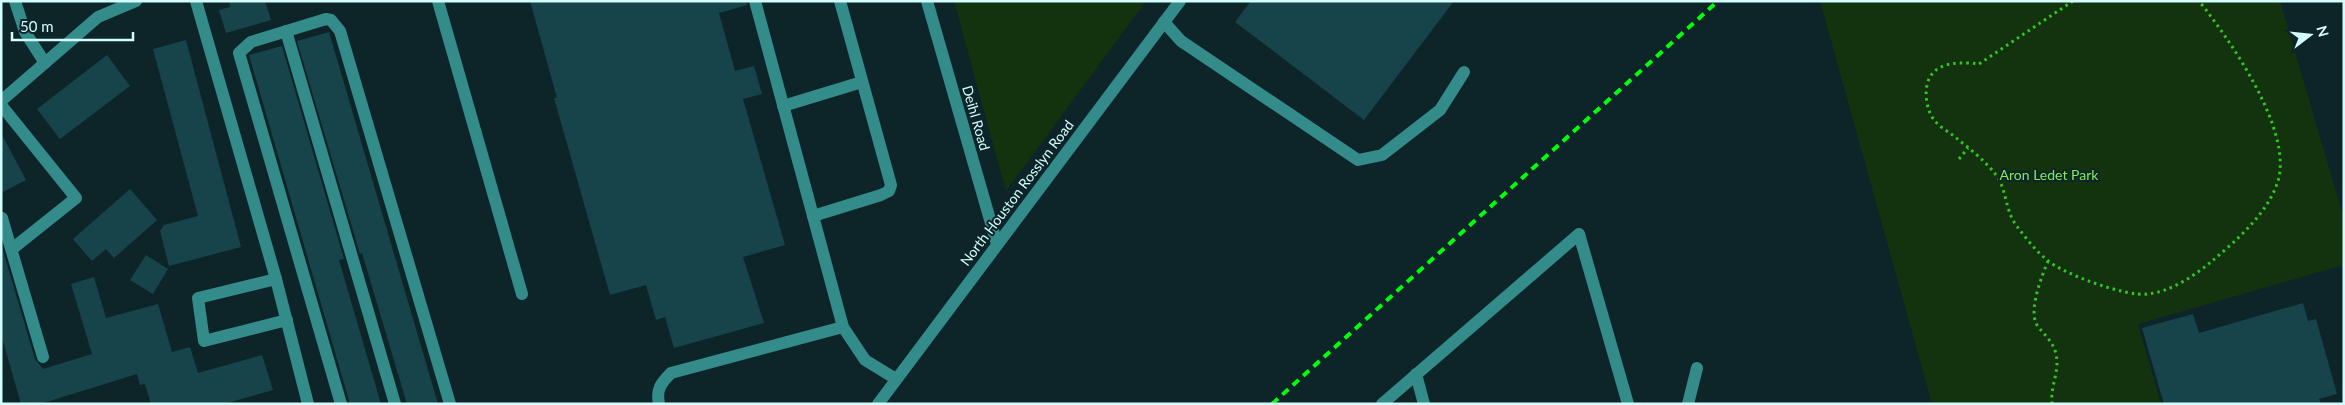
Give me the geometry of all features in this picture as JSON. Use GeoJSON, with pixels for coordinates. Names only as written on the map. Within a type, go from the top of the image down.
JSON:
{"type":"FeatureCollection","features":[{"type":"Feature","properties":{"kind":"street"},"geometry":{"type":"LineString","coordinates":[[14,1],[25,32],[45,63]]}},
{"type":"Feature","properties":{"kind":"street"},"geometry":{"type":"LineString","coordinates":[[1,101],[98,18],[136,1]]}},
{"type":"Feature","properties":{"kind":"street"},"geometry":{"type":"LineString","coordinates":[[196,1],[276,279],[308,404]]}},
{"type":"Feature","properties":{"kind":"street"},"geometry":{"type":"LineString","coordinates":[[438,1],[522,294]]}},
{"type":"Feature","properties":{"kind":"street"},"geometry":{"type":"LineString","coordinates":[[755,1],[843,327],[865,360],[896,380]]}},
{"type":"Feature","properties":{"kind":"street"},"geometry":{"type":"LineString","coordinates":[[813,216],[889,191],[891,185],[840,1]]}},
{"type":"Feature","properties":{"kind":"street","name":"Deihl Road"},"geometry":{"type":"LineString","coordinates":[[927,1],[997,244]]}},
{"type":"Feature","properties":{"kind":"street","name":"North Houston Rosslyn Road"},"geometry":{"type":"LineString","coordinates":[[878,404],[997,244],[1055,171],[1180,1]]}},
{"type":"Feature","properties":{"kind":"street"},"geometry":{"type":"LineString","coordinates":[[341,404],[238,53],[250,42],[326,19],[331,20],[340,31],[450,404]]}},
{"type":"Feature","properties":{"kind":"street"},"geometry":{"type":"LineString","coordinates":[[1164,22],[1181,41],[1358,160],[1382,155],[1440,110],[1464,72]]}},
{"type":"Feature","properties":{"kind":"street"},"geometry":{"type":"LineString","coordinates":[[286,31],[396,404]]}},
{"type":"Feature","properties":{"kind":"street"},"geometry":{"type":"LineString","coordinates":[[783,106],[862,82]]}},
{"type":"Feature","properties":{"kind":"street"},"geometry":{"type":"LineString","coordinates":[[1,105],[76,198],[12,249]]}},
{"type":"Feature","properties":{"kind":"street"},"geometry":{"type":"LineString","coordinates":[[2,218],[43,357]]}},
{"type":"Feature","properties":{"kind":"street"},"geometry":{"type":"LineString","coordinates":[[1382,404],[1579,234],[1628,404]]}},
{"type":"Feature","properties":{"kind":"street"},"geometry":{"type":"LineString","coordinates":[[276,279],[198,298],[204,341],[287,320]]}},
{"type":"Feature","properties":{"kind":"street"},"geometry":{"type":"LineString","coordinates":[[659,404],[660,384],[671,374],[843,327]]}},
{"type":"Feature","properties":{"kind":"street"},"geometry":{"type":"LineString","coordinates":[[1688,404],[1697,368]]}},
{"type":"Feature","properties":{"kind":"street"},"geometry":{"type":"LineString","coordinates":[[1416,374],[1424,404]]}},
{"type":"Feature","properties":{"kind":"path"},"geometry":{"type":"LineString","coordinates":[[2073,1],[1979,64],[1962,62],[1947,65],[1934,71],[1928,80],[1926,92],[1929,108],[1935,121],[1968,148],[1996,176],[2005,190],[2014,223],[2048,261],[2091,282],[2128,294],[2155,292],[2169,288],[2196,274],[2248,227],[2266,205],[2277,182],[2280,154],[2276,136],[2255,85],[2229,40],[2199,1]]}},
{"type":"Feature","properties":{"kind":"path"},"geometry":{"type":"LineString","coordinates":[[1959,159],[1968,148]]}},
{"type":"Feature","properties":{"kind":"path"},"geometry":{"type":"LineString","coordinates":[[2048,261],[2039,284],[2034,316],[2036,324],[2050,340],[2056,354],[2058,372],[2051,395],[2052,404]]}},
{"type":"Feature","properties":{"kind":"green space"},"geometry":{"type":"Polygon","coordinates":[[[954,1],[1146,1],[1006,191],[954,1]]]}},
{"type":"Feature","properties":{"kind":"green space","name":"Aron Ledet Park"},"geometry":{"type":"Polygon","coordinates":[[[1820,1],[2280,1],[2344,219],[2344,265],[2138,324],[2161,404],[1932,404],[1820,1]]]}},
{"type":"Feature","properties":{"kind":"building"},"geometry":{"type":"Polygon","coordinates":[[[229,1],[265,1],[271,20],[226,33],[219,10],[230,7],[229,1]]]}},
{"type":"Feature","properties":{"kind":"building"},"geometry":{"type":"Polygon","coordinates":[[[530,1],[746,1],[747,5],[719,13],[735,71],[754,66],[762,94],[743,99],[785,245],[743,257],[764,323],[674,348],[665,317],[656,320],[646,285],[610,295],[554,98],[557,98],[530,1]]]}},
{"type":"Feature","properties":{"kind":"building"},"geometry":{"type":"Polygon","coordinates":[[[1251,1],[1454,1],[1364,120],[1235,22],[1251,1]]]}},
{"type":"Feature","properties":{"kind":"building"},"geometry":{"type":"Polygon","coordinates":[[[329,32],[438,404],[407,404],[297,41],[329,32]]]}},
{"type":"Feature","properties":{"kind":"building"},"geometry":{"type":"Polygon","coordinates":[[[186,40],[241,247],[169,266],[160,231],[164,225],[198,216],[153,49],[186,40]]]}},
{"type":"Feature","properties":{"kind":"building"},"geometry":{"type":"Polygon","coordinates":[[[282,46],[344,259],[339,260],[381,404],[350,404],[249,55],[282,46]]]}},
{"type":"Feature","properties":{"kind":"building"},"geometry":{"type":"Polygon","coordinates":[[[107,55],[130,86],[60,139],[37,109],[107,55]]]}},
{"type":"Feature","properties":{"kind":"building"},"geometry":{"type":"Polygon","coordinates":[[[1,133],[26,180],[1,193],[1,133]]]}},
{"type":"Feature","properties":{"kind":"building"},"geometry":{"type":"Polygon","coordinates":[[[130,189],[157,220],[114,258],[106,249],[92,261],[73,239],[130,189]]]}},
{"type":"Feature","properties":{"kind":"building"},"geometry":{"type":"Polygon","coordinates":[[[1,244],[35,359],[43,369],[92,354],[71,284],[94,277],[106,318],[158,304],[172,352],[190,347],[198,373],[262,355],[273,390],[224,404],[151,404],[145,384],[140,385],[137,374],[40,404],[21,404],[1,334],[1,244]]]}},
{"type":"Feature","properties":{"kind":"building"},"geometry":{"type":"Polygon","coordinates":[[[146,255],[168,269],[153,294],[130,280],[146,255]]]}},
{"type":"Feature","properties":{"kind":"building"},"geometry":{"type":"Polygon","coordinates":[[[2303,303],[2308,321],[2316,319],[2337,394],[2319,399],[2321,404],[2164,404],[2142,328],[2193,314],[2199,333],[2303,303]]]}},
{"type":"Feature","properties":{"kind":"railway"},"geometry":{"type":"LineString","coordinates":[[1272,404],[1718,1]]}}]}
